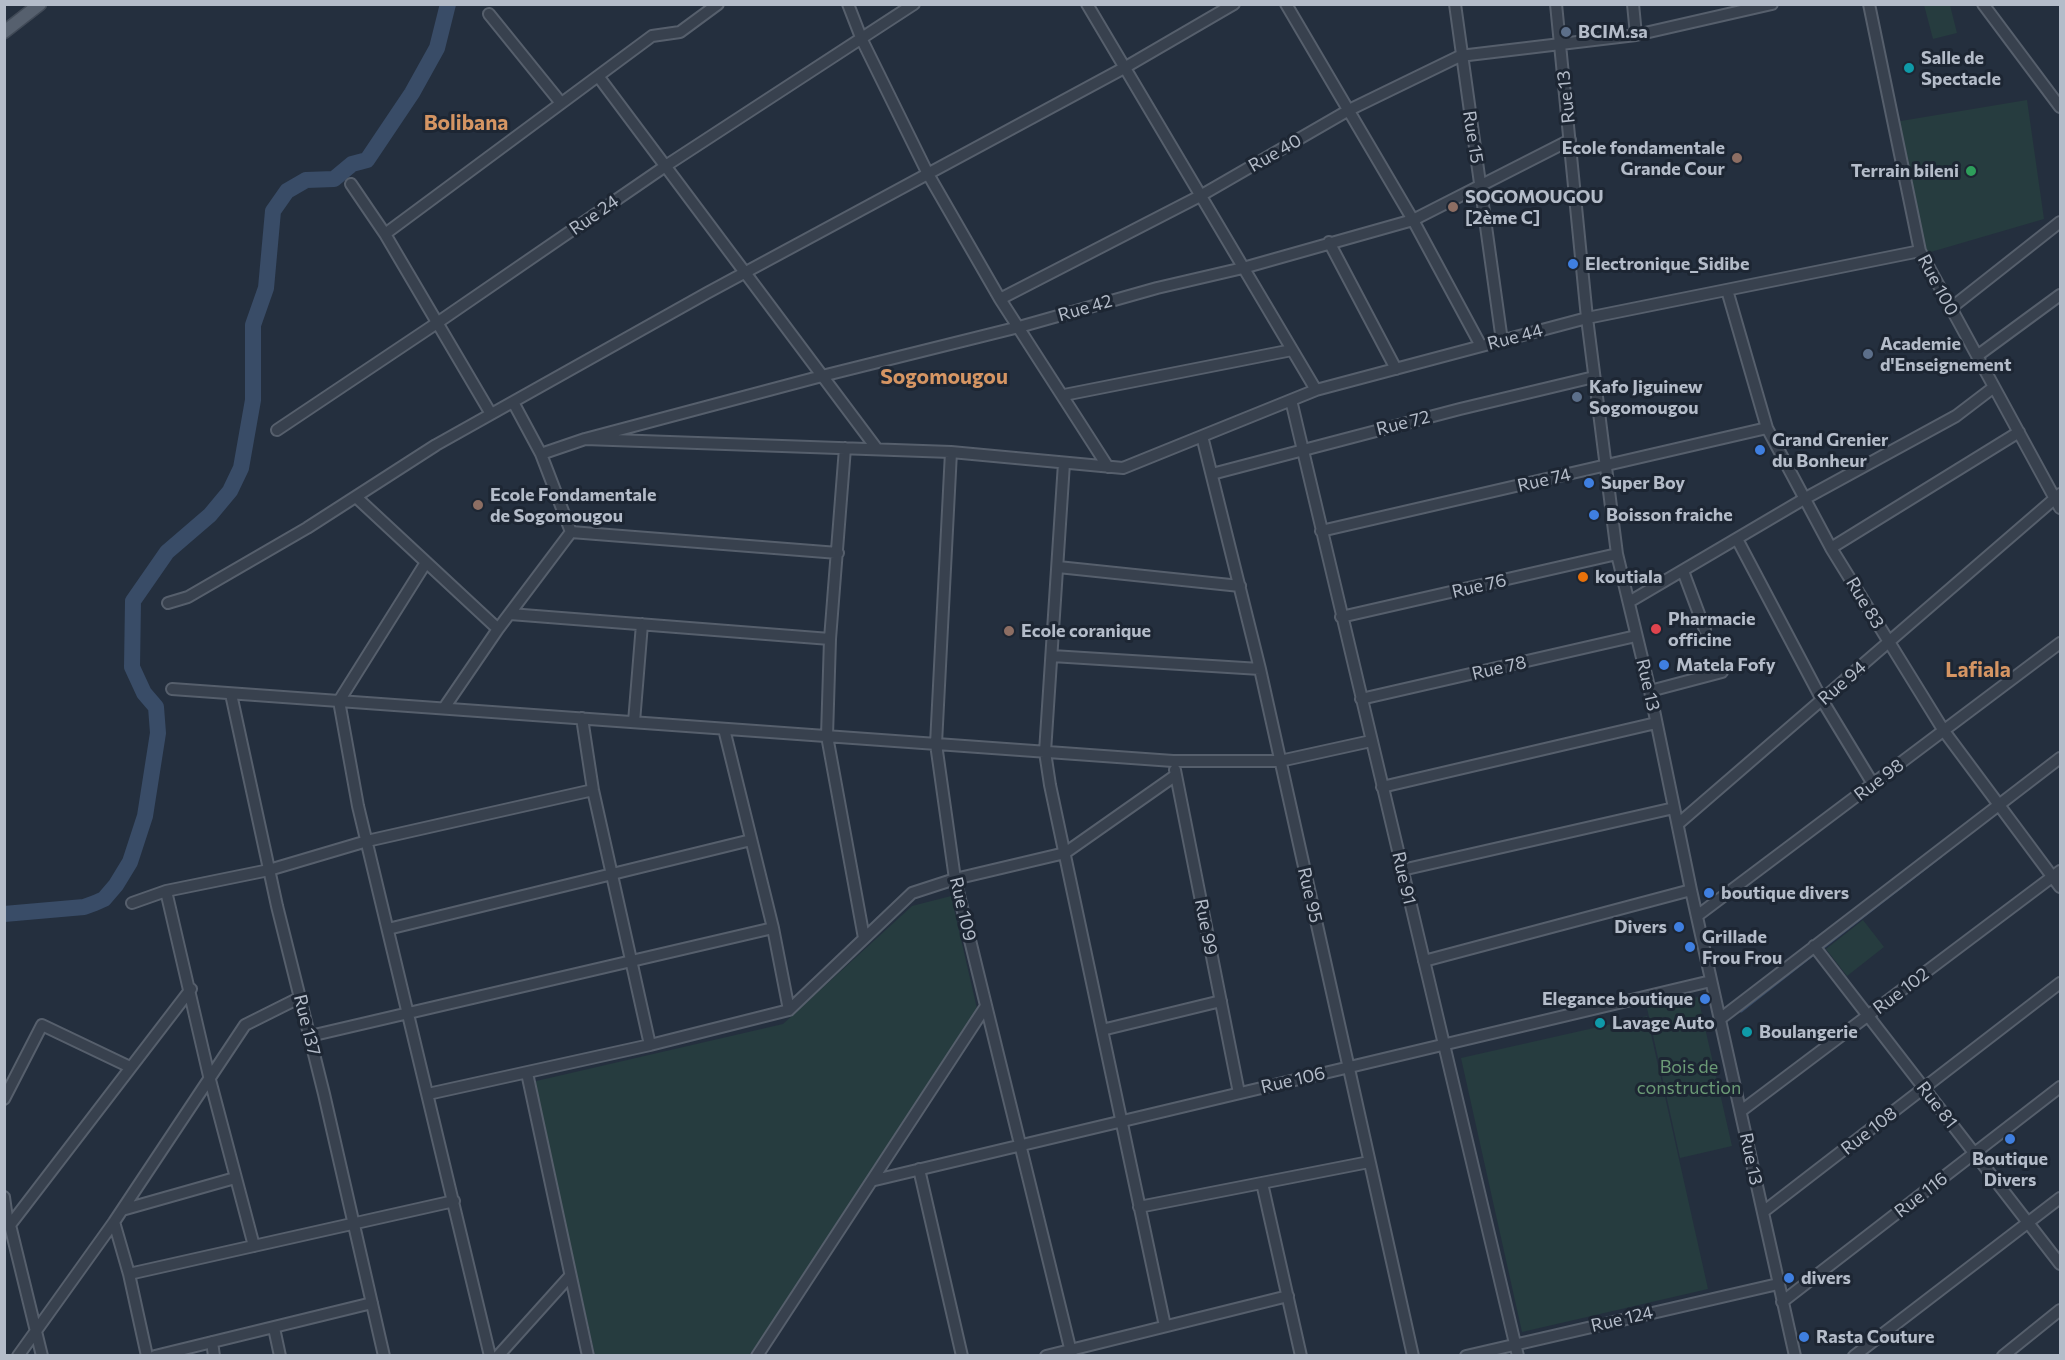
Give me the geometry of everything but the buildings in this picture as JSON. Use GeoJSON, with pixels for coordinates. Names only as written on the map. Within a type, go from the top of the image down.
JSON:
{"type":"FeatureCollection","features":[{"type":"Feature","properties":{"kind":"main road"},"geometry":{"type":"LineString","coordinates":[[4,32],[40,4]]}},
{"type":"Feature","properties":{"kind":"street"},"geometry":{"type":"LineString","coordinates":[[385,234],[652,36],[680,32],[718,4]]}},
{"type":"Feature","properties":{"kind":"street"},"geometry":{"type":"LineString","coordinates":[[848,4],[862,40],[928,174],[1000,299],[1064,395],[1108,467]]}},
{"type":"Feature","properties":{"kind":"street","name":"Rue 24"},"geometry":{"type":"LineString","coordinates":[[277,430],[667,165],[914,4]]}},
{"type":"Feature","properties":{"kind":"street"},"geometry":{"type":"LineString","coordinates":[[1087,4],[1316,390]]}},
{"type":"Feature","properties":{"kind":"street"},"geometry":{"type":"LineString","coordinates":[[168,603],[188,597],[436,445],[491,414],[746,272],[1124,68],[1234,4]]}},
{"type":"Feature","properties":{"kind":"street"},"geometry":{"type":"LineString","coordinates":[[1286,4],[1413,220],[1481,346]]}},
{"type":"Feature","properties":{"kind":"street","name":"Rue 15"},"geometry":{"type":"LineString","coordinates":[[1455,4],[1460,56],[1502,341]]}},
{"type":"Feature","properties":{"kind":"street","name":"Rue 13"},"geometry":{"type":"LineString","coordinates":[[1556,4],[1587,318],[1617,554],[1650,691],[1691,890],[1795,1356]]}},
{"type":"Feature","properties":{"kind":"street"},"geometry":{"type":"LineString","coordinates":[[1633,4],[1636,35]]}},
{"type":"Feature","properties":{"kind":"street","name":"Rue 40"},"geometry":{"type":"LineString","coordinates":[[1000,299],[1200,196],[1349,110],[1460,56],[1561,46],[1636,35],[1772,4]]}},
{"type":"Feature","properties":{"kind":"street","name":"Rue 100"},"geometry":{"type":"LineString","coordinates":[[1869,4],[1920,251],[2059,500]]}},
{"type":"Feature","properties":{"kind":"street"},"geometry":{"type":"LineString","coordinates":[[1983,4],[2061,107]]}},
{"type":"Feature","properties":{"kind":"street"},"geometry":{"type":"LineString","coordinates":[[489,14],[561,103]]}},
{"type":"Feature","properties":{"kind":"street"},"geometry":{"type":"LineString","coordinates":[[598,76],[667,165],[877,449]]}},
{"type":"Feature","properties":{"kind":"street","name":"Rue 42"},"geometry":{"type":"LineString","coordinates":[[541,454],[585,439],[1019,327],[1157,288],[1243,268],[1413,220],[1570,140]]}},
{"type":"Feature","properties":{"kind":"street"},"geometry":{"type":"LineString","coordinates":[[351,184],[385,234],[491,414]]}},
{"type":"Feature","properties":{"kind":"street"},"geometry":{"type":"LineString","coordinates":[[1951,308],[2060,224]]}},
{"type":"Feature","properties":{"kind":"street"},"geometry":{"type":"LineString","coordinates":[[1329,242],[1396,369]]}},
{"type":"Feature","properties":{"kind":"street","name":"Rue 44"},"geometry":{"type":"LineString","coordinates":[[1123,468],[1316,390],[1587,318],[1920,251]]}},
{"type":"Feature","properties":{"kind":"street","name":"Rue 83"},"geometry":{"type":"LineString","coordinates":[[1727,290],[1767,428],[1804,500],[1944,731],[1997,805],[2057,874],[2061,887]]}},
{"type":"Feature","properties":{"kind":"street"},"geometry":{"type":"LineString","coordinates":[[1977,356],[2061,295]]}},
{"type":"Feature","properties":{"kind":"street"},"geometry":{"type":"LineString","coordinates":[[1064,395],[1292,350]]}},
{"type":"Feature","properties":{"kind":"street","name":"Rue 72"},"geometry":{"type":"LineString","coordinates":[[1212,474],[1301,449],[1594,377]]}},
{"type":"Feature","properties":{"kind":"street"},"geometry":{"type":"LineString","coordinates":[[1629,602],[1804,500],[1956,416],[1994,387]]}},
{"type":"Feature","properties":{"kind":"street","name":"Rue 91"},"geometry":{"type":"LineString","coordinates":[[1291,400],[1518,1356]]}},
{"type":"Feature","properties":{"kind":"street"},"geometry":{"type":"LineString","coordinates":[[513,402],[541,454],[571,532]]}},
{"type":"Feature","properties":{"kind":"street","name":"Rue 74"},"geometry":{"type":"LineString","coordinates":[[1321,531],[1767,428]]}},
{"type":"Feature","properties":{"kind":"street"},"geometry":{"type":"LineString","coordinates":[[1831,548],[2019,432]]}},
{"type":"Feature","properties":{"kind":"street","name":"Rue 95"},"geometry":{"type":"LineString","coordinates":[[1202,436],[1260,669],[1413,1356]]}},
{"type":"Feature","properties":{"kind":"street","name":"Rue 42"},"geometry":{"type":"LineString","coordinates":[[585,439],[951,452],[1123,468]]}},
{"type":"Feature","properties":{"kind":"street"},"geometry":{"type":"LineString","coordinates":[[845,448],[830,639],[827,736],[864,938]]}},
{"type":"Feature","properties":{"kind":"street","name":"Rue 109"},"geometry":{"type":"LineString","coordinates":[[951,452],[936,744],[955,879],[1071,1352]]}},
{"type":"Feature","properties":{"kind":"street"},"geometry":{"type":"LineString","coordinates":[[1064,463],[1045,752],[1165,1326]]}},
{"type":"Feature","properties":{"kind":"street"},"geometry":{"type":"LineString","coordinates":[[356,496],[498,629]]}},
{"type":"Feature","properties":{"kind":"street","name":"Rue 94"},"geometry":{"type":"LineString","coordinates":[[1678,825],[1889,642],[2059,500]]}},
{"type":"Feature","properties":{"kind":"street"},"geometry":{"type":"LineString","coordinates":[[571,532],[838,553]]}},
{"type":"Feature","properties":{"kind":"street"},"geometry":{"type":"LineString","coordinates":[[444,708],[498,629],[571,532]]}},
{"type":"Feature","properties":{"kind":"street"},"geometry":{"type":"LineString","coordinates":[[1737,539],[1822,700],[1873,784]]}},
{"type":"Feature","properties":{"kind":"street","name":"Rue 76"},"geometry":{"type":"LineString","coordinates":[[1341,617],[1617,554]]}},
{"type":"Feature","properties":{"kind":"street"},"geometry":{"type":"LineString","coordinates":[[426,564],[339,700],[367,841],[490,1356]]}},
{"type":"Feature","properties":{"kind":"street"},"geometry":{"type":"LineString","coordinates":[[1058,567],[1240,586]]}},
{"type":"Feature","properties":{"kind":"street"},"geometry":{"type":"LineString","coordinates":[[1683,571],[1705,630]]}},
{"type":"Feature","properties":{"kind":"street"},"geometry":{"type":"LineString","coordinates":[[510,614],[830,639]]}},
{"type":"Feature","properties":{"kind":"street"},"geometry":{"type":"LineString","coordinates":[[634,722],[642,624]]}},
{"type":"Feature","properties":{"kind":"street","name":"Rue 78"},"geometry":{"type":"LineString","coordinates":[[1361,699],[1636,636]]}},
{"type":"Feature","properties":{"kind":"street","name":"Rue 98"},"geometry":{"type":"LineString","coordinates":[[1697,916],[2061,643]]}},
{"type":"Feature","properties":{"kind":"street"},"geometry":{"type":"LineString","coordinates":[[1052,656],[1260,669]]}},
{"type":"Feature","properties":{"kind":"street"},"geometry":{"type":"LineString","coordinates":[[1650,691],[1722,672]]}},
{"type":"Feature","properties":{"kind":"street"},"geometry":{"type":"LineString","coordinates":[[172,689],[1173,761],[1280,761],[1371,741]]}},
{"type":"Feature","properties":{"kind":"street","name":"Rue 137"},"geometry":{"type":"LineString","coordinates":[[231,693],[269,870],[301,997],[384,1356]]}},
{"type":"Feature","properties":{"kind":"street"},"geometry":{"type":"LineString","coordinates":[[582,718],[593,790],[650,1045]]}},
{"type":"Feature","properties":{"kind":"street"},"geometry":{"type":"LineString","coordinates":[[1382,787],[1656,723]]}},
{"type":"Feature","properties":{"kind":"street"},"geometry":{"type":"LineString","coordinates":[[724,729],[773,928],[789,1010]]}},
{"type":"Feature","properties":{"kind":"street"},"geometry":{"type":"LineString","coordinates":[[1720,1019],[2061,758]]}},
{"type":"Feature","properties":{"kind":"street","name":"Rue 99"},"geometry":{"type":"LineString","coordinates":[[1173,761],[1239,1093]]}},
{"type":"Feature","properties":{"kind":"street"},"geometry":{"type":"LineString","coordinates":[[428,1094],[650,1045],[789,1010],[912,893],[955,879],[1065,853],[1176,776]]}},
{"type":"Feature","properties":{"kind":"street"},"geometry":{"type":"LineString","coordinates":[[132,903],[166,891],[269,870],[367,841],[593,790]]}},
{"type":"Feature","properties":{"kind":"street"},"geometry":{"type":"LineString","coordinates":[[1402,870],[1674,808]]}},
{"type":"Feature","properties":{"kind":"street"},"geometry":{"type":"LineString","coordinates":[[388,929],[751,840]]}},
{"type":"Feature","properties":{"kind":"street","name":"Rue 102"},"geometry":{"type":"LineString","coordinates":[[1741,1111],[2057,874]]}},
{"type":"Feature","properties":{"kind":"street"},"geometry":{"type":"LineString","coordinates":[[1424,961],[1691,890]]}},
{"type":"Feature","properties":{"kind":"street"},"geometry":{"type":"LineString","coordinates":[[166,891],[191,989],[209,1076],[254,1246]]}},
{"type":"Feature","properties":{"kind":"street"},"geometry":{"type":"LineString","coordinates":[[310,1036],[773,928]]}},
{"type":"Feature","properties":{"kind":"street","name":"Rue 81"},"geometry":{"type":"LineString","coordinates":[[1814,946],[2061,1264]]}},
{"type":"Feature","properties":{"kind":"street","name":"Rue 106"},"geometry":{"type":"LineString","coordinates":[[875,1179],[1711,981]]}},
{"type":"Feature","properties":{"kind":"street","name":"Rue 108"},"geometry":{"type":"LineString","coordinates":[[1763,1212],[2061,983]]}},
{"type":"Feature","properties":{"kind":"street"},"geometry":{"type":"LineString","coordinates":[[7,1225],[191,989]]}},
{"type":"Feature","properties":{"kind":"street"},"geometry":{"type":"LineString","coordinates":[[18,1356],[114,1222],[245,1025],[301,997]]}},
{"type":"Feature","properties":{"kind":"street"},"geometry":{"type":"LineString","coordinates":[[1102,1030],[1221,1001]]}},
{"type":"Feature","properties":{"kind":"street"},"geometry":{"type":"LineString","coordinates":[[757,1356],[875,1179],[986,1006]]}},
{"type":"Feature","properties":{"kind":"street"},"geometry":{"type":"LineString","coordinates":[[4,1099],[42,1025],[130,1066]]}},
{"type":"Feature","properties":{"kind":"street"},"geometry":{"type":"LineString","coordinates":[[527,1073],[588,1356]]}},
{"type":"Feature","properties":{"kind":"street","name":"Rue 116"},"geometry":{"type":"LineString","coordinates":[[1782,1302],[2061,1087]]}},
{"type":"Feature","properties":{"kind":"street"},"geometry":{"type":"LineString","coordinates":[[1139,1207],[1369,1162]]}},
{"type":"Feature","properties":{"kind":"street"},"geometry":{"type":"LineString","coordinates":[[919,1169],[962,1356]]}},
{"type":"Feature","properties":{"kind":"street"},"geometry":{"type":"LineString","coordinates":[[122,1210],[235,1178]]}},
{"type":"Feature","properties":{"kind":"street"},"geometry":{"type":"LineString","coordinates":[[1262,1183],[1301,1356]]}},
{"type":"Feature","properties":{"kind":"street"},"geometry":{"type":"LineString","coordinates":[[4,1197],[7,1225],[42,1356]]}},
{"type":"Feature","properties":{"kind":"street"},"geometry":{"type":"LineString","coordinates":[[1854,1356],[2061,1198]]}},
{"type":"Feature","properties":{"kind":"street"},"geometry":{"type":"LineString","coordinates":[[129,1274],[454,1201]]}},
{"type":"Feature","properties":{"kind":"street"},"geometry":{"type":"LineString","coordinates":[[114,1222],[129,1274],[147,1356]]}},
{"type":"Feature","properties":{"kind":"street"},"geometry":{"type":"LineString","coordinates":[[498,1356],[570,1276]]}},
{"type":"Feature","properties":{"kind":"street","name":"Rue 124"},"geometry":{"type":"LineString","coordinates":[[1466,1356],[1778,1284]]}},
{"type":"Feature","properties":{"kind":"street"},"geometry":{"type":"LineString","coordinates":[[1046,1356],[1071,1352],[1288,1296]]}},
{"type":"Feature","properties":{"kind":"street"},"geometry":{"type":"LineString","coordinates":[[155,1356],[372,1304]]}},
{"type":"Feature","properties":{"kind":"street"},"geometry":{"type":"LineString","coordinates":[[2003,1356],[2061,1310]]}},
{"type":"Feature","properties":{"kind":"street"},"geometry":{"type":"LineString","coordinates":[[274,1328],[280,1356]]}},
{"type":"Feature","properties":{"kind":"street"},"geometry":{"type":"LineString","coordinates":[[212,1342],[214,1356]]}},
{"type":"Feature","properties":{"kind":"green space"},"geometry":{"type":"Polygon","coordinates":[[[1924,5],[1950,5],[1957,33],[1933,39],[1924,5]]]}},
{"type":"Feature","properties":{"kind":"green space","name":"Terrain bileni"},"geometry":{"type":"Polygon","coordinates":[[[2027,100],[2044,219],[1924,254],[1895,122],[2027,100]]]}},
{"type":"Feature","properties":{"kind":"green space"},"geometry":{"type":"Polygon","coordinates":[[[951,896],[978,1013],[794,1295],[749,1355],[595,1355],[532,1082],[783,1024],[912,906],[951,896]]]}},
{"type":"Feature","properties":{"kind":"green space"},"geometry":{"type":"Polygon","coordinates":[[[1863,920],[1884,947],[1847,976],[1826,949],[1863,920]]]}},
{"type":"Feature","properties":{"kind":"green space","name":"Bois de construction"},"geometry":{"type":"Polygon","coordinates":[[[1698,997],[1732,1146],[1680,1158],[1647,1008],[1698,997]]]}},
{"type":"Feature","properties":{"kind":"green space"},"geometry":{"type":"Polygon","coordinates":[[[1647,1016],[1708,1289],[1522,1332],[1461,1058],[1647,1016]]]}},
{"type":"Feature","properties":{"kind":"waterway"},"geometry":{"type":"LineString","coordinates":[[4,914],[84,907],[95,903],[104,899],[116,885],[130,862],[145,816],[158,733],[156,707],[144,693],[132,667],[133,601],[167,552],[210,515],[230,491],[241,468],[253,400],[253,325],[266,288],[273,211],[287,191],[306,180],[334,179],[352,164],[367,160],[412,93],[437,48],[448,4]]}},
{"type":"Feature","properties":{"kind":"waterway"},"geometry":{"type":"LineString","coordinates":[[1821,949],[1941,856]]}},
{"type":"Feature","properties":{"kind":"waterway"},"geometry":{"type":"LineString","coordinates":[[1741,1011],[1815,953]]}},
{"type":"Feature","properties":{"kind":"place","name":"BCIM.sa"},"geometry":{"type":"Point","coordinates":[1566,32]}},
{"type":"Feature","properties":{"kind":"place","name":"Salle de Spectacle"},"geometry":{"type":"Point","coordinates":[1909,68]}},
{"type":"Feature","properties":{"kind":"place","name":"Ecole fondamentale Grande Cour"},"geometry":{"type":"Point","coordinates":[1737,158]}},
{"type":"Feature","properties":{"kind":"place","name":"Terrain bileni"},"geometry":{"type":"Point","coordinates":[1971,171]}},
{"type":"Feature","properties":{"kind":"place","name":"SOGOMOUGOU [2ème C]"},"geometry":{"type":"Point","coordinates":[1453,207]}},
{"type":"Feature","properties":{"kind":"place","name":"Electronique_Sidibe"},"geometry":{"type":"Point","coordinates":[1573,264]}},
{"type":"Feature","properties":{"kind":"place","name":"Academie d'Enseignement"},"geometry":{"type":"Point","coordinates":[1868,354]}},
{"type":"Feature","properties":{"kind":"place","name":"Kafo Jiguinew Sogomougou"},"geometry":{"type":"Point","coordinates":[1577,397]}},
{"type":"Feature","properties":{"kind":"place","name":"Grand Grenier du Bonheur"},"geometry":{"type":"Point","coordinates":[1760,450]}},
{"type":"Feature","properties":{"kind":"place","name":"Super Boy"},"geometry":{"type":"Point","coordinates":[1589,483]}},
{"type":"Feature","properties":{"kind":"place","name":"Ecole Fondamentale de Sogomougou"},"geometry":{"type":"Point","coordinates":[478,505]}},
{"type":"Feature","properties":{"kind":"place","name":"Boisson fraiche"},"geometry":{"type":"Point","coordinates":[1594,515]}},
{"type":"Feature","properties":{"kind":"place","name":"koutiala"},"geometry":{"type":"Point","coordinates":[1583,577]}},
{"type":"Feature","properties":{"kind":"place","name":"Pharmacie officine"},"geometry":{"type":"Point","coordinates":[1656,629]}},
{"type":"Feature","properties":{"kind":"place","name":"Ecole coranique"},"geometry":{"type":"Point","coordinates":[1009,631]}},
{"type":"Feature","properties":{"kind":"place","name":"Matela Fofy"},"geometry":{"type":"Point","coordinates":[1664,665]}},
{"type":"Feature","properties":{"kind":"place","name":"boutique divers"},"geometry":{"type":"Point","coordinates":[1709,893]}},
{"type":"Feature","properties":{"kind":"place","name":"Divers"},"geometry":{"type":"Point","coordinates":[1679,927]}},
{"type":"Feature","properties":{"kind":"place","name":"Grillade Frou Frou"},"geometry":{"type":"Point","coordinates":[1690,947]}},
{"type":"Feature","properties":{"kind":"place","name":"Elegance boutique"},"geometry":{"type":"Point","coordinates":[1705,999]}},
{"type":"Feature","properties":{"kind":"place","name":"Lavage Auto"},"geometry":{"type":"Point","coordinates":[1600,1023]}},
{"type":"Feature","properties":{"kind":"place","name":"Boulangerie"},"geometry":{"type":"Point","coordinates":[1747,1032]}},
{"type":"Feature","properties":{"kind":"place","name":"Boutique Divers"},"geometry":{"type":"Point","coordinates":[2010,1139]}},
{"type":"Feature","properties":{"kind":"place","name":"divers"},"geometry":{"type":"Point","coordinates":[1789,1278]}},
{"type":"Feature","properties":{"kind":"place","name":"Rasta Couture"},"geometry":{"type":"Point","coordinates":[1804,1337]}},
{"type":"Feature","properties":{"kind":"district","name":"Bolibana"},"geometry":{"type":"Point","coordinates":[466,123]}},
{"type":"Feature","properties":{"kind":"district","name":"Sogomougou"},"geometry":{"type":"Point","coordinates":[944,377]}},
{"type":"Feature","properties":{"kind":"district","name":"Lafiala"},"geometry":{"type":"Point","coordinates":[1978,670]}}]}
